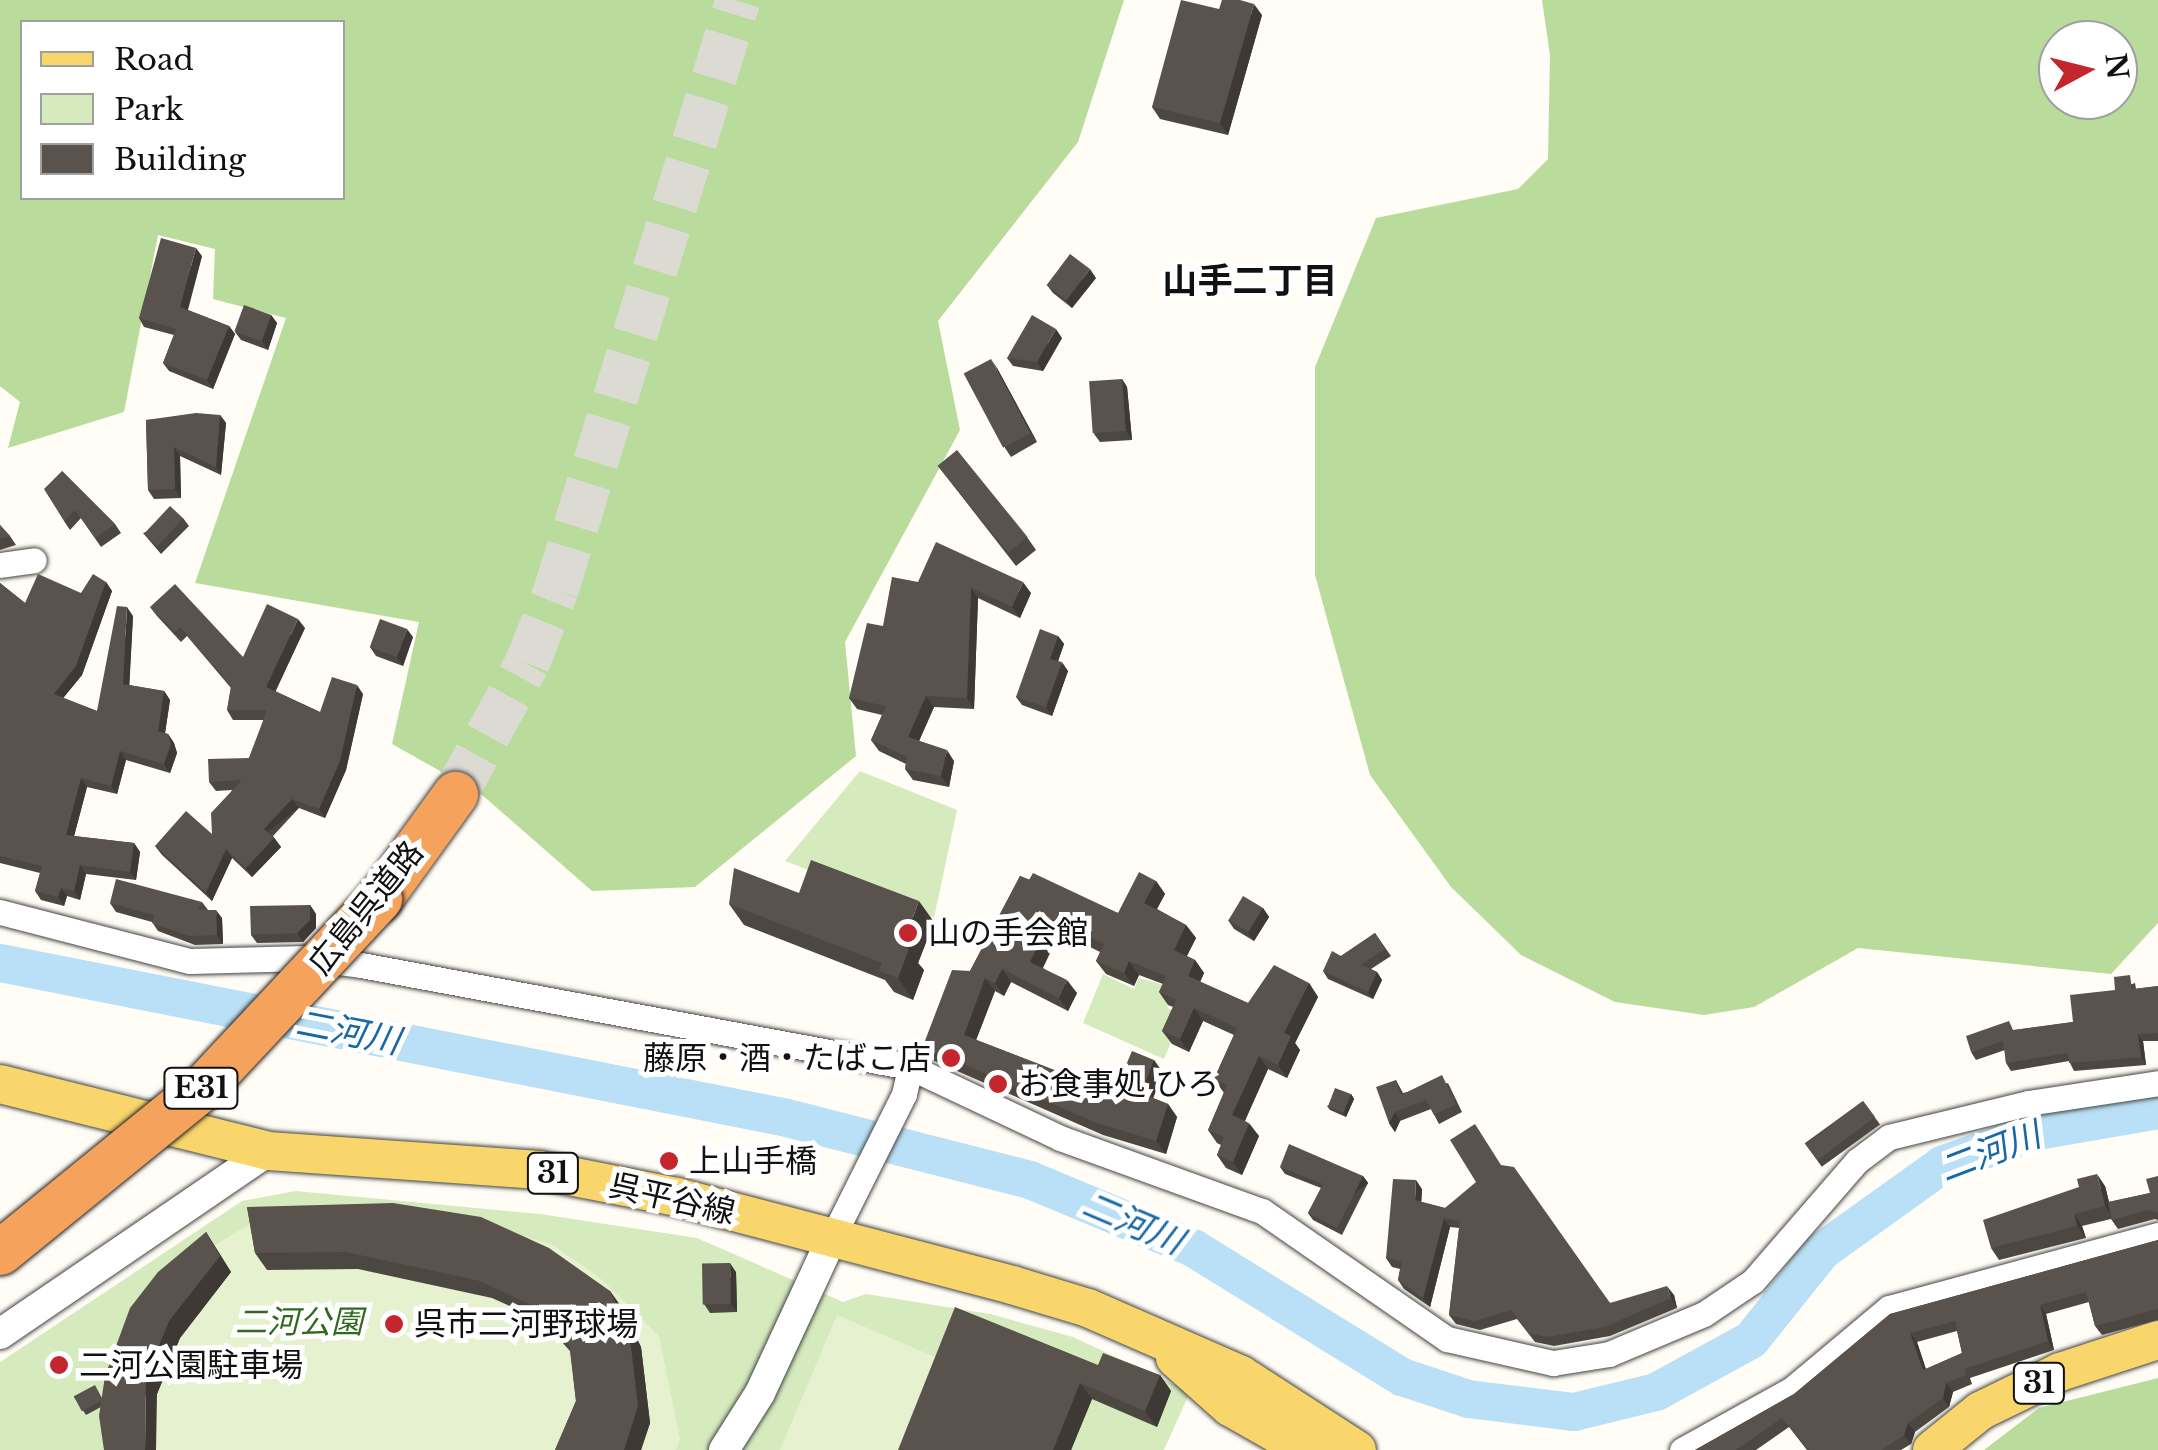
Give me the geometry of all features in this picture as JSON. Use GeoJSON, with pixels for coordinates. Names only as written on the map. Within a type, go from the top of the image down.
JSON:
{"type":"FeatureCollection","features":[{"type":"Feature","properties":{"kind":"highway","name":"広島呉道路"},"geometry":{"type":"LineString","coordinates":[[0,1252],[203,1087],[379,899],[454,794]]}},
{"type":"Feature","properties":{"kind":"main road","name":"呉平谷線"},"geometry":{"type":"LineString","coordinates":[[0,1084],[268,1152],[538,1170],[677,1197],[1088,1308],[1240,1375],[1357,1450]]}},
{"type":"Feature","properties":{"kind":"main road","name":"呉平谷線"},"geometry":{"type":"LineString","coordinates":[[1154,1340],[1230,1407],[1306,1450]]}},
{"type":"Feature","properties":{"kind":"main road","name":"31"},"geometry":{"type":"LineString","coordinates":[[1932,1450],[1980,1411],[2060,1372],[2158,1340]]}},
{"type":"Feature","properties":{"kind":"street"},"geometry":{"type":"LineString","coordinates":[[0,565],[34,560]]}},
{"type":"Feature","properties":{"kind":"street"},"geometry":{"type":"LineString","coordinates":[[0,912],[190,961],[307,958],[910,1067],[1060,1138],[1262,1211],[1447,1339],[1553,1363],[1609,1354],[1704,1314],[1753,1281],[1857,1161],[1889,1138],[2043,1100],[2158,1083]]}},
{"type":"Feature","properties":{"kind":"street"},"geometry":{"type":"LineString","coordinates":[[724,1450],[760,1393],[904,1094],[910,1067]]}},
{"type":"Feature","properties":{"kind":"street"},"geometry":{"type":"LineString","coordinates":[[0,1334],[268,1152]]}},
{"type":"Feature","properties":{"kind":"street"},"geometry":{"type":"LineString","coordinates":[[1682,1450],[1792,1388],[1889,1308],[2158,1235]]}},
{"type":"Feature","properties":{"kind":"green space"},"geometry":{"type":"Polygon","coordinates":[[[0,0],[1124,0],[1078,142],[938,321],[960,430],[845,642],[856,756],[695,887],[592,891],[481,794],[392,744],[419,622],[195,583],[286,318],[213,299],[215,249],[158,235],[124,412],[8,448],[20,402],[0,386],[0,0]]]}},
{"type":"Feature","properties":{"kind":"green space"},"geometry":{"type":"Polygon","coordinates":[[[1542,0],[2158,0],[2158,923],[2111,974],[1858,948],[1754,1007],[1704,1015],[1615,1002],[1521,955],[1451,887],[1370,775],[1315,575],[1315,367],[1376,218],[1518,189],[1548,159],[1550,55],[1542,0]]]}},
{"type":"Feature","properties":{"kind":"green space"},"geometry":{"type":"Polygon","coordinates":[[[860,771],[957,810],[934,918],[785,861],[860,771]]]}},
{"type":"Feature","properties":{"kind":"green space"},"geometry":{"type":"Polygon","coordinates":[[[1103,974],[1134,989],[1139,978],[1164,985],[1168,1008],[1183,1015],[1164,1059],[1083,1023],[1103,974]]]}},
{"type":"Feature","properties":{"kind":"green space","name":"二河公園"},"geometry":{"type":"Polygon","coordinates":[[[296,1191],[540,1214],[697,1238],[843,1302],[866,1294],[990,1314],[1073,1337],[1190,1392],[1164,1450],[0,1450],[0,1362],[242,1201],[296,1191]]]}},
{"type":"Feature","properties":{"kind":"green space","name":"呉市二河野球場"},"geometry":{"type":"Polygon","coordinates":[[[268,1213],[470,1220],[553,1245],[600,1278],[659,1336],[680,1439],[676,1450],[107,1450],[192,1259],[268,1213]]]}},
{"type":"Feature","properties":{"kind":"green space"},"geometry":{"type":"Polygon","coordinates":[[[837,1315],[942,1360],[904,1450],[780,1450],[837,1315]]]}},
{"type":"Feature","properties":{"kind":"green space"},"geometry":{"type":"Polygon","coordinates":[[[2158,1378],[2158,1450],[1984,1450],[2039,1408],[2158,1378]]]}},
{"type":"Feature","properties":{"kind":"building"},"geometry":{"type":"Polygon","coordinates":[[[1181,0],[1219,9],[1222,0],[1254,4],[1220,123],[1152,107],[1181,0]]]}},
{"type":"Feature","properties":{"kind":"building"},"geometry":{"type":"Polygon","coordinates":[[[161,238],[196,248],[180,307],[229,326],[207,380],[163,363],[176,329],[139,318],[161,238]]]}},
{"type":"Feature","properties":{"kind":"building"},"geometry":{"type":"Polygon","coordinates":[[[1070,254],[1090,269],[1066,300],[1047,285],[1070,254]]]}},
{"type":"Feature","properties":{"kind":"building"},"geometry":{"type":"Polygon","coordinates":[[[244,305],[271,315],[262,341],[234,331],[244,305]]]}},
{"type":"Feature","properties":{"kind":"building"},"geometry":{"type":"Polygon","coordinates":[[[1032,315],[1056,329],[1037,362],[1007,358],[1032,315]]]}},
{"type":"Feature","properties":{"kind":"building"},"geometry":{"type":"Polygon","coordinates":[[[991,359],[1030,433],[1003,448],[964,374],[991,359]]]}},
{"type":"Feature","properties":{"kind":"building"},"geometry":{"type":"Polygon","coordinates":[[[1122,379],[1126,431],[1093,433],[1089,381],[1122,379]]]}},
{"type":"Feature","properties":{"kind":"building"},"geometry":{"type":"Polygon","coordinates":[[[196,413],[220,415],[216,467],[174,447],[175,489],[148,490],[146,420],[196,413]]]}},
{"type":"Feature","properties":{"kind":"building"},"geometry":{"type":"Polygon","coordinates":[[[957,450],[1027,537],[1008,553],[938,466],[957,450]]]}},
{"type":"Feature","properties":{"kind":"building"},"geometry":{"type":"Polygon","coordinates":[[[62,471],[115,524],[95,538],[75,510],[64,521],[44,489],[62,471]]]}},
{"type":"Feature","properties":{"kind":"building"},"geometry":{"type":"Polygon","coordinates":[[[170,506],[183,518],[157,546],[144,534],[170,506]]]}},
{"type":"Feature","properties":{"kind":"building"},"geometry":{"type":"Polygon","coordinates":[[[0,525],[10,536],[0,539],[0,525]]]}},
{"type":"Feature","properties":{"kind":"building"},"geometry":{"type":"Polygon","coordinates":[[[936,542],[1023,582],[1012,607],[971,588],[967,698],[926,696],[908,737],[947,750],[941,776],[905,769],[907,757],[871,740],[886,706],[849,698],[867,623],[883,626],[892,577],[918,582],[936,542]]]}},
{"type":"Feature","properties":{"kind":"building"},"geometry":{"type":"Polygon","coordinates":[[[38,574],[81,593],[93,574],[106,582],[76,666],[54,694],[97,711],[117,606],[127,607],[123,684],[164,691],[158,731],[168,734],[171,744],[164,764],[120,751],[111,786],[81,778],[66,835],[134,843],[130,872],[80,865],[74,891],[61,888],[58,897],[35,891],[42,866],[0,856],[0,583],[25,603],[38,574]]]}},
{"type":"Feature","properties":{"kind":"building"},"geometry":{"type":"Polygon","coordinates":[[[175,584],[243,657],[267,604],[298,619],[266,687],[320,712],[332,677],[357,685],[340,761],[319,809],[292,799],[264,829],[274,838],[246,868],[226,849],[206,892],[155,846],[186,811],[212,834],[211,813],[242,780],[209,782],[208,759],[249,758],[267,710],[227,710],[231,686],[180,627],[175,632],[150,607],[175,584]]]}},
{"type":"Feature","properties":{"kind":"building"},"geometry":{"type":"Polygon","coordinates":[[[380,619],[407,629],[397,657],[370,647],[380,619]]]}},
{"type":"Feature","properties":{"kind":"building"},"geometry":{"type":"Polygon","coordinates":[[[1040,629],[1058,636],[1050,659],[1062,662],[1046,707],[1016,697],[1040,629]]]}},
{"type":"Feature","properties":{"kind":"building"},"geometry":{"type":"Polygon","coordinates":[[[811,860],[919,901],[902,946],[909,949],[898,978],[879,971],[882,963],[729,904],[734,868],[799,893],[811,860]]]}},
{"type":"Feature","properties":{"kind":"building"},"geometry":{"type":"Polygon","coordinates":[[[1139,872],[1156,881],[1144,903],[1186,925],[1174,950],[1195,960],[1188,976],[1248,1003],[1274,965],[1309,983],[1284,1033],[1291,1036],[1278,1065],[1259,1056],[1232,1115],[1249,1123],[1233,1162],[1217,1155],[1224,1137],[1208,1130],[1227,1085],[1214,1079],[1237,1028],[1194,1008],[1180,1039],[1162,1031],[1176,1000],[1159,992],[1166,976],[1129,961],[1124,973],[1096,961],[1104,944],[1050,919],[1030,962],[1067,980],[1059,998],[1002,969],[995,983],[985,978],[964,1035],[1106,1090],[1110,1080],[1118,1084],[1132,1051],[1154,1060],[1141,1093],[1168,1104],[1156,1141],[1094,1122],[923,1046],[952,970],[970,971],[1020,876],[1029,880],[1033,873],[1118,913],[1139,872]]]}},
{"type":"Feature","properties":{"kind":"building"},"geometry":{"type":"Polygon","coordinates":[[[116,879],[202,902],[198,910],[216,910],[217,935],[189,936],[152,923],[154,915],[110,903],[116,879]]]}},
{"type":"Feature","properties":{"kind":"building"},"geometry":{"type":"Polygon","coordinates":[[[1243,896],[1263,908],[1248,932],[1229,920],[1243,896]]]}},
{"type":"Feature","properties":{"kind":"building"},"geometry":{"type":"Polygon","coordinates":[[[310,905],[310,920],[297,933],[251,935],[250,906],[310,905]]]}},
{"type":"Feature","properties":{"kind":"building"},"geometry":{"type":"Polygon","coordinates":[[[1375,933],[1385,949],[1361,965],[1377,972],[1368,992],[1323,971],[1332,951],[1341,956],[1375,933]]]}},
{"type":"Feature","properties":{"kind":"building"},"geometry":{"type":"Polygon","coordinates":[[[2130,975],[2132,989],[2158,986],[2158,1033],[2138,1034],[2141,1057],[2069,1063],[2068,1053],[2006,1063],[2003,1041],[1971,1052],[1966,1036],[2009,1021],[2013,1030],[2073,1022],[2070,995],[2115,990],[2114,977],[2130,975]]]}},
{"type":"Feature","properties":{"kind":"building"},"geometry":{"type":"Polygon","coordinates":[[[1442,1075],[1456,1104],[1434,1115],[1426,1100],[1395,1112],[1389,1123],[1376,1087],[1396,1080],[1401,1095],[1442,1075]]]}},
{"type":"Feature","properties":{"kind":"building"},"geometry":{"type":"Polygon","coordinates":[[[1335,1088],[1351,1094],[1344,1113],[1328,1107],[1335,1088]]]}},
{"type":"Feature","properties":{"kind":"building"},"geometry":{"type":"Polygon","coordinates":[[[1863,1101],[1875,1117],[1818,1160],[1805,1144],[1863,1101]]]}},
{"type":"Feature","properties":{"kind":"building"},"geometry":{"type":"Polygon","coordinates":[[[1475,1124],[1501,1165],[1514,1167],[1610,1303],[1667,1286],[1671,1298],[1604,1327],[1547,1337],[1529,1333],[1511,1310],[1474,1321],[1449,1315],[1460,1221],[1444,1218],[1423,1298],[1398,1280],[1402,1261],[1386,1258],[1393,1179],[1416,1180],[1415,1200],[1445,1208],[1476,1182],[1450,1140],[1475,1124]]]}},
{"type":"Feature","properties":{"kind":"building"},"geometry":{"type":"Polygon","coordinates":[[[1289,1144],[1363,1176],[1337,1228],[1308,1213],[1323,1184],[1280,1167],[1289,1144]]]}},
{"type":"Feature","properties":{"kind":"building"},"geometry":{"type":"Polygon","coordinates":[[[2097,1174],[2105,1206],[2074,1214],[2077,1226],[1991,1248],[1983,1220],[2079,1187],[2077,1179],[2097,1174]]]}},
{"type":"Feature","properties":{"kind":"building"},"geometry":{"type":"Polygon","coordinates":[[[2158,1176],[2158,1213],[2148,1210],[2112,1220],[2108,1202],[2150,1193],[2146,1179],[2158,1176]]]}},
{"type":"Feature","properties":{"kind":"building"},"geometry":{"type":"Polygon","coordinates":[[[393,1203],[481,1217],[549,1248],[610,1291],[629,1330],[638,1406],[624,1450],[555,1450],[576,1401],[570,1346],[531,1305],[480,1281],[346,1252],[255,1253],[247,1207],[393,1203]]]}},
{"type":"Feature","properties":{"kind":"building"},"geometry":{"type":"Polygon","coordinates":[[[206,1232],[220,1256],[169,1321],[146,1377],[145,1450],[104,1450],[99,1416],[105,1376],[130,1308],[158,1272],[206,1232]]]}},
{"type":"Feature","properties":{"kind":"building"},"geometry":{"type":"Polygon","coordinates":[[[2158,1240],[2158,1309],[2095,1326],[2086,1292],[2040,1305],[2048,1341],[1964,1369],[1966,1375],[1946,1383],[1943,1398],[1908,1423],[1904,1435],[1882,1450],[1809,1450],[1782,1418],[1736,1450],[1695,1450],[1794,1394],[1890,1314],[2158,1240]],[[1955,1321],[1910,1333],[1923,1370],[1962,1353],[1955,1321]]]}},
{"type":"Feature","properties":{"kind":"building"},"geometry":{"type":"Polygon","coordinates":[[[702,1263],[730,1263],[731,1304],[703,1304],[702,1263]]]}},
{"type":"Feature","properties":{"kind":"building"},"geometry":{"type":"Polygon","coordinates":[[[955,1307],[1098,1365],[1103,1353],[1160,1375],[1145,1411],[1080,1383],[1053,1450],[898,1450],[955,1307]]]}},
{"type":"Feature","properties":{"kind":"building"},"geometry":{"type":"Polygon","coordinates":[[[95,1385],[103,1400],[82,1411],[74,1396],[95,1385]]]}},
{"type":"Feature","properties":{"kind":"waterway","name":"二河川"},"geometry":{"type":"LineString","coordinates":[[0,963],[783,1117],[1030,1180],[1193,1248],[1402,1377],[1468,1399],[1574,1412],[1656,1392],[1751,1340],[1822,1251],[1942,1165],[2037,1131],[2158,1110]]}},
{"type":"Feature","properties":{"kind":"tunnel"},"geometry":{"type":"LineString","coordinates":[[455,794],[527,663],[556,590],[738,0]]}},
{"type":"Feature","properties":{"kind":"place","name":"山の手会館"},"geometry":{"type":"Point","coordinates":[908,933]}},
{"type":"Feature","properties":{"kind":"place","name":"藤原・酒・たばこ店"},"geometry":{"type":"Point","coordinates":[951,1058]}},
{"type":"Feature","properties":{"kind":"place","name":"お食事処 ひろ"},"geometry":{"type":"Point","coordinates":[998,1084]}},
{"type":"Feature","properties":{"kind":"place","name":"上山手橋"},"geometry":{"type":"Point","coordinates":[669,1161]}},
{"type":"Feature","properties":{"kind":"place","name":"呉市二河野球場"},"geometry":{"type":"Point","coordinates":[394,1324]}},
{"type":"Feature","properties":{"kind":"place","name":"二河公園駐車場"},"geometry":{"type":"Point","coordinates":[59,1365]}},
{"type":"Feature","properties":{"kind":"district","name":"山手二丁目"},"geometry":{"type":"Point","coordinates":[1250,281]}}]}
